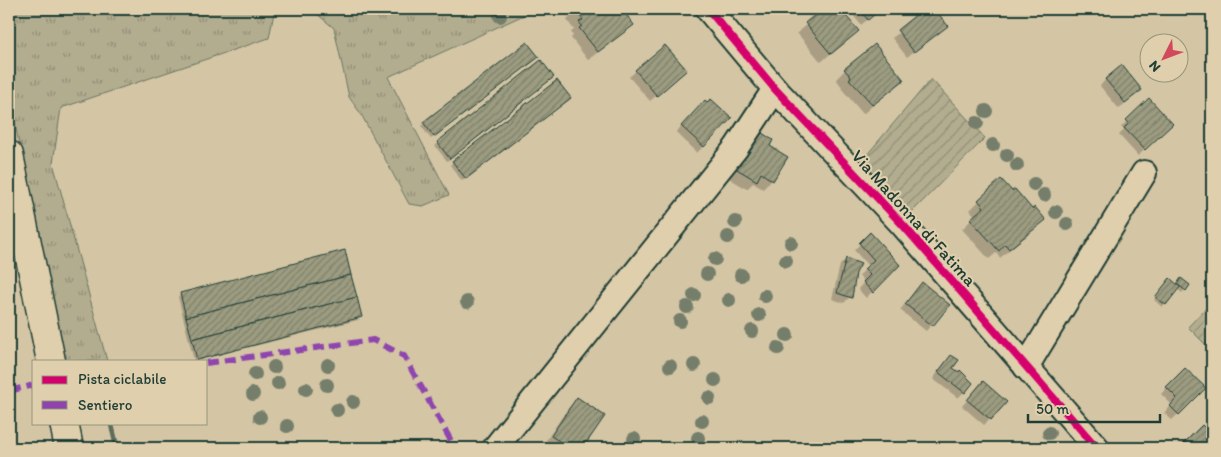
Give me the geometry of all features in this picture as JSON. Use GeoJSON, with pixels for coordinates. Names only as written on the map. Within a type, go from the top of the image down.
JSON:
{"type":"FeatureCollection","features":[{"type":"Feature","properties":{"kind":"highway"},"geometry":{"type":"LineString","coordinates":[[9,155],[50,357]]}},
{"type":"Feature","properties":{"kind":"highway"},"geometry":{"type":"LineString","coordinates":[[64,424],[70,448]]}},
{"type":"Feature","properties":{"kind":"street","name":"Via Madonna di Fatima"},"geometry":{"type":"LineString","coordinates":[[708,9],[775,89],[903,225],[1098,448]]}},
{"type":"Feature","properties":{"kind":"street"},"geometry":{"type":"LineString","coordinates":[[495,448],[736,148],[775,89]]}},
{"type":"Feature","properties":{"kind":"street"},"geometry":{"type":"LineString","coordinates":[[1026,367],[1144,172]]}},
{"type":"Feature","properties":{"kind":"green space"},"geometry":{"type":"Polygon","coordinates":[[[9,9],[277,9],[274,13],[269,38],[61,108],[53,163],[107,360],[63,360],[9,94],[9,9]]]}},
{"type":"Feature","properties":{"kind":"green space"},"geometry":{"type":"Polygon","coordinates":[[[311,9],[537,9],[388,77],[449,195],[423,206],[409,204],[361,114],[349,97],[334,28],[311,9]]]}},
{"type":"Feature","properties":{"kind":"green space"},"geometry":{"type":"Polygon","coordinates":[[[931,79],[985,138],[908,216],[860,163],[931,79]]]}},
{"type":"Feature","properties":{"kind":"green space"},"geometry":{"type":"Polygon","coordinates":[[[1207,307],[1212,314],[1212,351],[1188,327],[1207,307]]]}},
{"type":"Feature","properties":{"kind":"building"},"geometry":{"type":"Polygon","coordinates":[[[622,9],[634,25],[598,52],[579,28],[582,26],[579,22],[583,20],[575,10],[622,9]]]}},
{"type":"Feature","properties":{"kind":"building"},"geometry":{"type":"Polygon","coordinates":[[[817,9],[840,9],[859,31],[831,54],[805,23],[816,15],[813,12],[817,9]]]}},
{"type":"Feature","properties":{"kind":"building"},"geometry":{"type":"Polygon","coordinates":[[[859,9],[881,9],[868,20],[859,9]]]}},
{"type":"Feature","properties":{"kind":"building"},"geometry":{"type":"Polygon","coordinates":[[[927,9],[935,9],[948,26],[914,52],[897,30],[922,10],[924,12],[927,9]]]}},
{"type":"Feature","properties":{"kind":"building"},"geometry":{"type":"Polygon","coordinates":[[[527,42],[539,57],[434,137],[423,122],[527,42]]]}},
{"type":"Feature","properties":{"kind":"building"},"geometry":{"type":"Polygon","coordinates":[[[875,44],[904,80],[873,105],[849,79],[851,77],[844,69],[875,44]]]}},
{"type":"Feature","properties":{"kind":"building"},"geometry":{"type":"Polygon","coordinates":[[[665,45],[687,70],[657,96],[635,70],[665,45]]]}},
{"type":"Feature","properties":{"kind":"building"},"geometry":{"type":"Polygon","coordinates":[[[541,60],[554,77],[450,159],[437,142],[541,60]]]}},
{"type":"Feature","properties":{"kind":"building"},"geometry":{"type":"Polygon","coordinates":[[[1122,65],[1142,90],[1125,103],[1105,79],[1122,65]]]}},
{"type":"Feature","properties":{"kind":"building"},"geometry":{"type":"Polygon","coordinates":[[[557,80],[571,98],[466,179],[452,161],[557,80]]]}},
{"type":"Feature","properties":{"kind":"building"},"geometry":{"type":"Polygon","coordinates":[[[1149,98],[1173,124],[1145,150],[1124,128],[1129,123],[1126,120],[1149,98]]]}},
{"type":"Feature","properties":{"kind":"building"},"geometry":{"type":"Polygon","coordinates":[[[711,99],[732,118],[704,147],[681,126],[705,100],[707,102],[711,99]]]}},
{"type":"Feature","properties":{"kind":"building"},"geometry":{"type":"Polygon","coordinates":[[[759,131],[773,140],[770,146],[788,157],[773,181],[761,173],[757,181],[735,168],[759,131]]]}},
{"type":"Feature","properties":{"kind":"building"},"geometry":{"type":"Polygon","coordinates":[[[1001,179],[1012,191],[1015,189],[1032,209],[1035,207],[1046,220],[1009,249],[1005,244],[999,251],[970,219],[984,207],[978,200],[1001,179]]]}},
{"type":"Feature","properties":{"kind":"building"},"geometry":{"type":"Polygon","coordinates":[[[870,232],[900,265],[873,293],[863,282],[870,275],[864,269],[874,260],[859,243],[870,232]]]}},
{"type":"Feature","properties":{"kind":"building"},"geometry":{"type":"Polygon","coordinates":[[[345,250],[351,275],[186,317],[180,293],[345,250]]]}},
{"type":"Feature","properties":{"kind":"building"},"geometry":{"type":"Polygon","coordinates":[[[846,258],[861,264],[856,273],[852,298],[837,293],[846,258]]]}},
{"type":"Feature","properties":{"kind":"building"},"geometry":{"type":"Polygon","coordinates":[[[351,275],[357,297],[192,339],[186,317],[351,275]]]}},
{"type":"Feature","properties":{"kind":"building"},"geometry":{"type":"Polygon","coordinates":[[[1170,278],[1180,287],[1166,305],[1155,297],[1170,278]]]}},
{"type":"Feature","properties":{"kind":"building"},"geometry":{"type":"Polygon","coordinates":[[[1181,278],[1190,285],[1186,291],[1177,284],[1181,278]]]}},
{"type":"Feature","properties":{"kind":"building"},"geometry":{"type":"Polygon","coordinates":[[[922,282],[950,305],[933,326],[905,304],[922,282]]]}},
{"type":"Feature","properties":{"kind":"building"},"geometry":{"type":"Polygon","coordinates":[[[357,297],[362,317],[197,360],[192,339],[357,297]]]}},
{"type":"Feature","properties":{"kind":"building"},"geometry":{"type":"Polygon","coordinates":[[[951,355],[959,360],[953,368],[959,372],[960,370],[973,383],[965,393],[938,372],[951,355]]]}},
{"type":"Feature","properties":{"kind":"building"},"geometry":{"type":"Polygon","coordinates":[[[1185,368],[1206,388],[1179,415],[1170,406],[1177,398],[1166,387],[1185,368]]]}},
{"type":"Feature","properties":{"kind":"building"},"geometry":{"type":"Polygon","coordinates":[[[983,381],[1007,402],[991,420],[967,400],[983,381]]]}},
{"type":"Feature","properties":{"kind":"building"},"geometry":{"type":"Polygon","coordinates":[[[577,397],[605,416],[583,448],[570,448],[551,436],[577,397]]]}},
{"type":"Feature","properties":{"kind":"building"},"geometry":{"type":"Polygon","coordinates":[[[1202,425],[1212,434],[1212,448],[1179,448],[1202,425]]]}},
{"type":"Feature","properties":{"kind":"waterway"},"geometry":{"type":"LineString","coordinates":[[111,424],[117,448]]}},
{"type":"Feature","properties":{"kind":"marked path"},"geometry":{"type":"LineString","coordinates":[[208,363],[373,340],[404,356],[455,448]]}},
{"type":"Feature","properties":{"kind":"marked path"},"geometry":{"type":"LineString","coordinates":[[9,391],[32,385]]}},
{"type":"Feature","properties":{"kind":"cycle path"},"geometry":{"type":"LineString","coordinates":[[708,9],[775,89],[903,225],[1097,448]]}}]}
